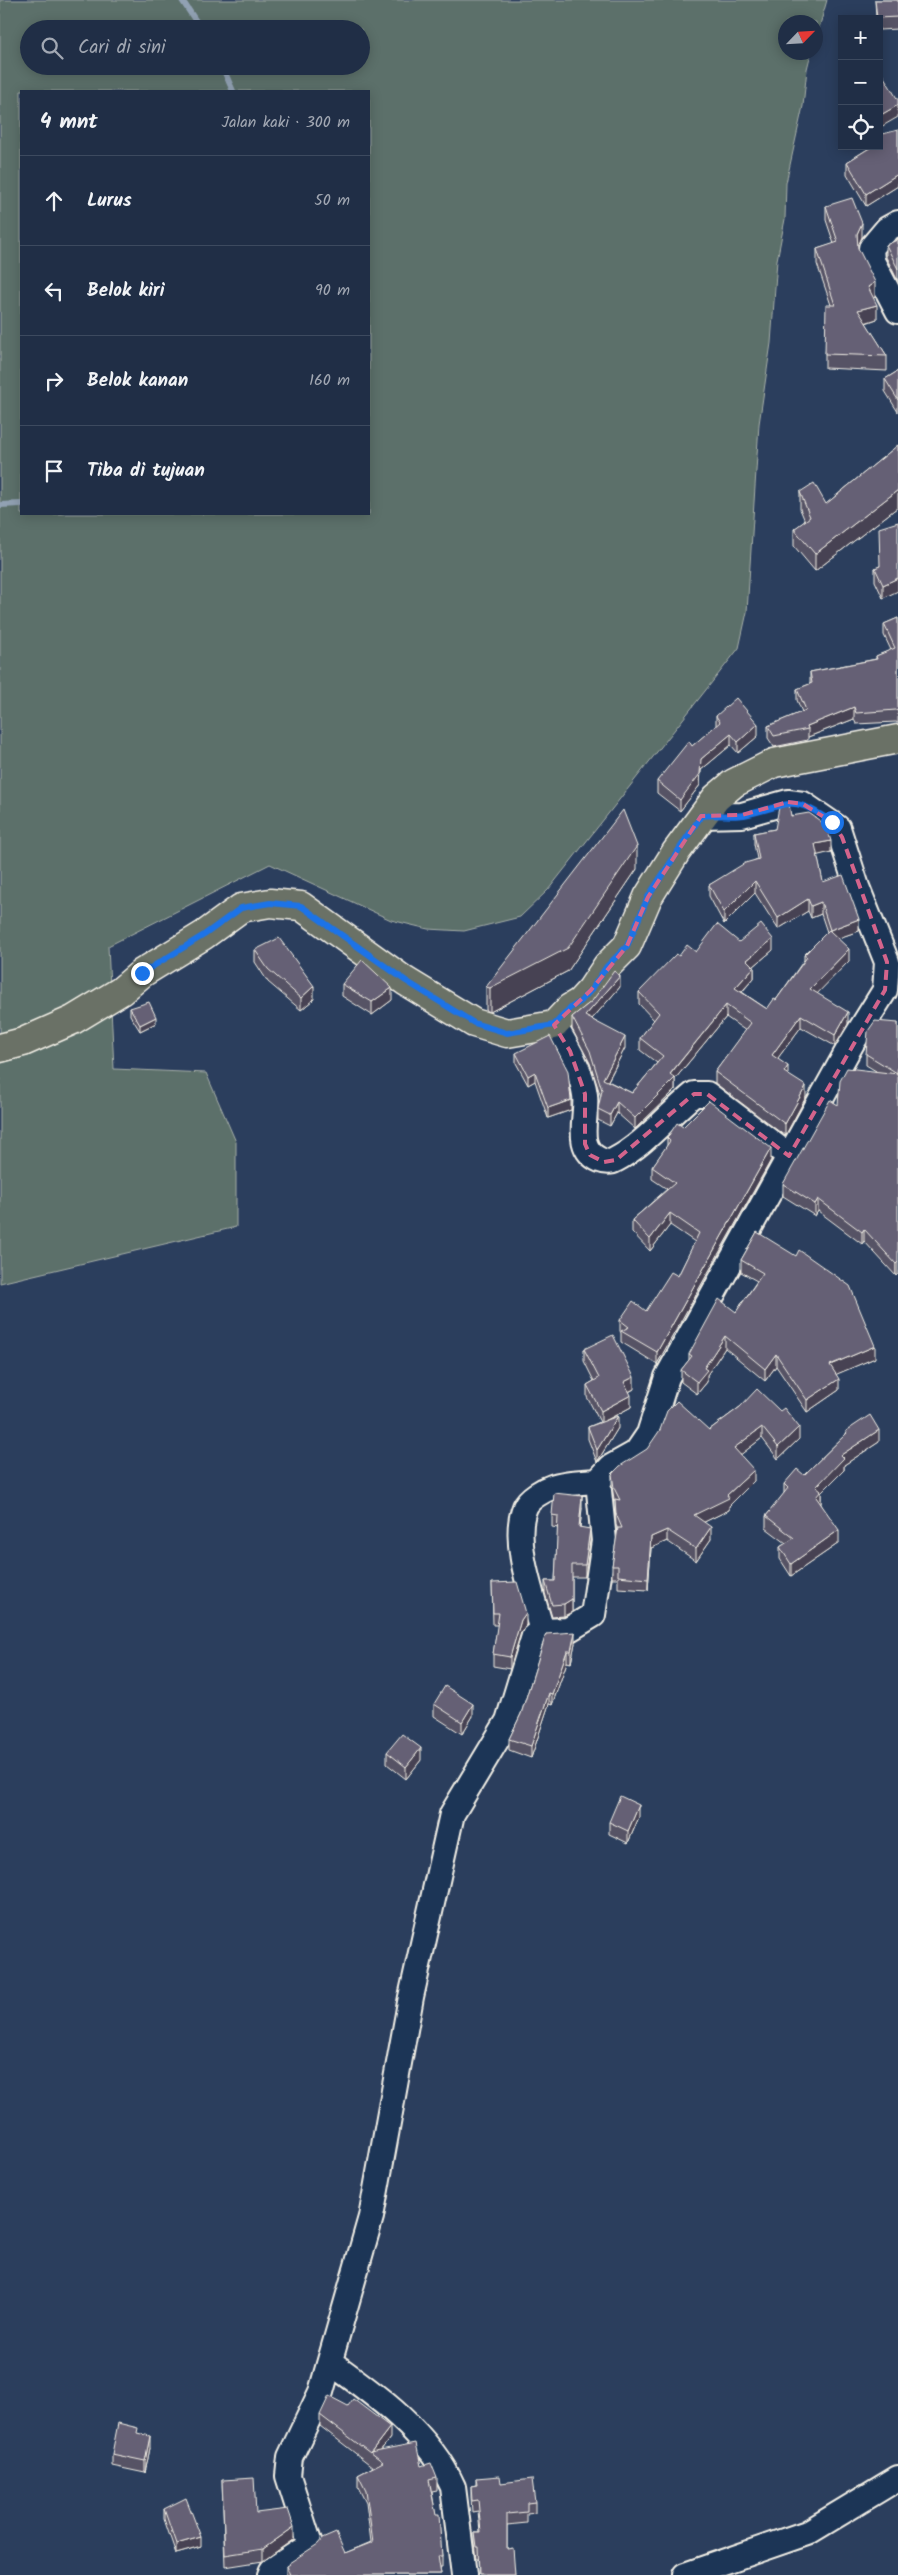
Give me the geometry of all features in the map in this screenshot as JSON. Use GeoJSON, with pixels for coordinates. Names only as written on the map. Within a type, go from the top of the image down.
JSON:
{"type":"FeatureCollection","features":[{"type":"Feature","properties":{"kind":"main road"},"geometry":{"type":"LineString","coordinates":[[0,1048],[23,1042],[73,1020],[121,992],[142,973],[204,935],[241,908],[270,903],[301,906],[406,981],[474,1023],[507,1033],[554,1025],[570,1008],[580,1002],[591,990],[607,966],[627,946],[648,897],[701,816],[716,798],[734,783],[774,763],[898,739]]}},
{"type":"Feature","properties":{"kind":"street"},"geometry":{"type":"LineString","coordinates":[[898,223],[887,230],[871,248],[872,261],[898,310]]}},
{"type":"Feature","properties":{"kind":"street"},"geometry":{"type":"LineString","coordinates":[[542,1631],[524,1566],[521,1531],[525,1506],[538,1494],[553,1486],[598,1481],[611,1467],[636,1454],[649,1434],[667,1377],[852,1043],[886,990],[887,962],[847,859],[842,837],[832,822],[803,804],[788,802],[742,815],[701,816]]}},
{"type":"Feature","properties":{"kind":"street"},"geometry":{"type":"LineString","coordinates":[[554,1025],[570,1051],[585,1094],[583,1130],[585,1144],[590,1155],[604,1162],[616,1160],[694,1094],[707,1094],[789,1156]]}},
{"type":"Feature","properties":{"kind":"street"},"geometry":{"type":"LineString","coordinates":[[270,2575],[272,2570],[279,2564],[310,2545],[288,2476],[290,2457],[321,2392],[371,2216],[411,1997],[452,1814],[508,1720],[531,1642],[542,1631],[568,1630],[593,1614],[604,1542],[598,1481]]}},
{"type":"Feature","properties":{"kind":"street"},"geometry":{"type":"LineString","coordinates":[[330,2362],[378,2397],[429,2449],[447,2475],[453,2487],[464,2575]]}},
{"type":"Feature","properties":{"kind":"street"},"geometry":{"type":"LineString","coordinates":[[685,2575],[807,2533],[898,2478]]}},
{"type":"Feature","properties":{"kind":"highlighted area"},"geometry":{"type":"Polygon","coordinates":[[[788,802],[803,804],[832,822],[842,837],[887,962],[885,990],[789,1156],[707,1094],[694,1094],[616,1160],[604,1162],[590,1155],[585,1144],[585,1094],[570,1051],[554,1025],[591,990],[627,946],[648,897],[701,816],[742,815],[788,802]]]}},
{"type":"Feature","properties":{"kind":"green space"},"geometry":{"type":"Polygon","coordinates":[[[0,0],[827,0],[823,15],[778,15],[778,60],[809,60],[803,106],[786,183],[785,219],[777,260],[771,343],[759,424],[747,612],[739,648],[548,890],[520,917],[464,931],[428,929],[391,920],[270,864],[108,946],[114,1069],[206,1073],[236,1142],[236,1227],[0,1283],[0,0]]]}},
{"type":"Feature","properties":{"kind":"building"},"geometry":{"type":"Polygon","coordinates":[[[875,0],[898,0],[898,17],[883,18],[883,15],[877,15],[875,0]]]}},
{"type":"Feature","properties":{"kind":"building"},"geometry":{"type":"Polygon","coordinates":[[[883,75],[898,100],[898,105],[883,114],[883,75]]]}},
{"type":"Feature","properties":{"kind":"building"},"geometry":{"type":"Polygon","coordinates":[[[898,130],[898,174],[866,194],[847,162],[866,150],[883,150],[883,134],[898,130]]]}},
{"type":"Feature","properties":{"kind":"building"},"geometry":{"type":"Polygon","coordinates":[[[852,198],[862,223],[857,234],[858,248],[875,282],[868,287],[877,305],[858,310],[887,356],[825,354],[826,305],[835,305],[817,249],[838,242],[826,206],[852,198]]]}},
{"type":"Feature","properties":{"kind":"building"},"geometry":{"type":"Polygon","coordinates":[[[898,238],[898,269],[886,245],[898,238]]]}},
{"type":"Feature","properties":{"kind":"building"},"geometry":{"type":"Polygon","coordinates":[[[898,371],[898,400],[885,379],[898,371]]]}},
{"type":"Feature","properties":{"kind":"building"},"geometry":{"type":"Polygon","coordinates":[[[898,445],[898,490],[815,554],[794,529],[810,517],[800,492],[814,483],[826,504],[898,445]]]}},
{"type":"Feature","properties":{"kind":"building"},"geometry":{"type":"Polygon","coordinates":[[[898,522],[898,578],[883,585],[875,568],[880,566],[879,528],[898,522]]]}},
{"type":"Feature","properties":{"kind":"building"},"geometry":{"type":"Polygon","coordinates":[[[898,618],[898,712],[896,710],[856,713],[854,707],[807,726],[808,729],[774,736],[768,726],[806,710],[797,689],[812,683],[810,672],[877,659],[876,656],[895,648],[884,624],[898,618]]]}},
{"type":"Feature","properties":{"kind":"building"},"geometry":{"type":"Polygon","coordinates":[[[736,698],[758,724],[738,742],[731,734],[701,759],[700,774],[680,800],[657,781],[689,741],[692,746],[720,722],[716,716],[736,698]]]}},
{"type":"Feature","properties":{"kind":"building"},"geometry":{"type":"Polygon","coordinates":[[[789,804],[791,816],[809,813],[826,825],[831,841],[815,844],[823,882],[843,875],[859,919],[830,930],[821,902],[811,906],[808,899],[778,918],[755,881],[724,912],[709,885],[745,863],[759,859],[754,833],[775,829],[779,807],[789,804]]]}},
{"type":"Feature","properties":{"kind":"building"},"geometry":{"type":"Polygon","coordinates":[[[623,810],[637,846],[568,948],[490,988],[486,987],[623,810]]]}},
{"type":"Feature","properties":{"kind":"building"},"geometry":{"type":"Polygon","coordinates":[[[717,924],[739,942],[761,924],[773,939],[747,960],[754,967],[735,988],[767,1009],[774,999],[776,1000],[807,957],[804,955],[829,930],[849,949],[810,989],[848,1012],[835,1035],[801,1015],[772,1055],[788,1066],[784,1072],[806,1086],[785,1124],[715,1072],[751,1023],[726,1005],[670,1074],[675,1078],[635,1118],[617,1102],[610,1115],[598,1109],[602,1090],[590,1051],[572,1017],[592,1001],[614,971],[620,976],[585,1016],[625,1037],[603,1079],[632,1093],[663,1056],[640,1038],[659,1013],[639,992],[676,954],[679,956],[687,945],[696,952],[717,924]]]}},
{"type":"Feature","properties":{"kind":"building"},"geometry":{"type":"Polygon","coordinates":[[[279,938],[314,986],[301,998],[268,969],[255,950],[279,938]]]}},
{"type":"Feature","properties":{"kind":"building"},"geometry":{"type":"Polygon","coordinates":[[[362,960],[392,988],[372,1002],[342,984],[362,960]]]}},
{"type":"Feature","properties":{"kind":"building"},"geometry":{"type":"Polygon","coordinates":[[[149,1002],[156,1017],[140,1025],[130,1008],[149,1002]]]}},
{"type":"Feature","properties":{"kind":"building"},"geometry":{"type":"Polygon","coordinates":[[[875,1021],[898,1023],[897,1073],[866,1054],[868,1031],[875,1021]]]}},
{"type":"Feature","properties":{"kind":"building"},"geometry":{"type":"Polygon","coordinates":[[[550,1036],[568,1071],[571,1100],[548,1108],[535,1072],[528,1076],[516,1053],[550,1036]]]}},
{"type":"Feature","properties":{"kind":"building"},"geometry":{"type":"Polygon","coordinates":[[[847,1068],[898,1074],[898,1262],[896,1264],[864,1229],[862,1232],[818,1199],[815,1204],[783,1184],[830,1100],[838,1105],[840,1081],[847,1068]]]}},
{"type":"Feature","properties":{"kind":"building"},"geometry":{"type":"Polygon","coordinates":[[[709,1101],[771,1148],[657,1352],[621,1331],[629,1327],[620,1320],[633,1301],[646,1311],[671,1272],[678,1276],[699,1233],[670,1213],[650,1239],[632,1220],[675,1183],[652,1167],[670,1141],[667,1138],[677,1123],[683,1127],[709,1101]]]}},
{"type":"Feature","properties":{"kind":"building"},"geometry":{"type":"Polygon","coordinates":[[[757,1232],[796,1256],[799,1250],[850,1286],[875,1346],[830,1365],[839,1379],[807,1400],[776,1354],[765,1369],[725,1336],[704,1368],[707,1370],[697,1382],[681,1370],[692,1356],[689,1354],[719,1299],[736,1312],[763,1273],[741,1260],[757,1232]]]}},
{"type":"Feature","properties":{"kind":"building"},"geometry":{"type":"Polygon","coordinates":[[[613,1335],[634,1377],[624,1382],[631,1395],[601,1411],[587,1385],[599,1378],[584,1349],[613,1335]]]}},
{"type":"Feature","properties":{"kind":"building"},"geometry":{"type":"Polygon","coordinates":[[[757,1389],[780,1411],[784,1408],[799,1427],[778,1447],[762,1427],[734,1448],[754,1470],[727,1495],[729,1498],[694,1515],[711,1527],[696,1549],[667,1530],[651,1537],[648,1579],[618,1576],[618,1566],[612,1566],[618,1528],[622,1528],[616,1514],[615,1499],[620,1500],[614,1488],[612,1474],[620,1466],[647,1449],[660,1430],[667,1411],[677,1401],[709,1430],[740,1407],[757,1389]]]}},
{"type":"Feature","properties":{"kind":"building"},"geometry":{"type":"Polygon","coordinates":[[[870,1415],[879,1430],[841,1455],[844,1458],[816,1487],[821,1491],[816,1497],[839,1530],[791,1564],[780,1547],[794,1538],[766,1516],[788,1488],[784,1484],[797,1469],[804,1475],[847,1433],[846,1431],[870,1415]]]}},
{"type":"Feature","properties":{"kind":"building"},"geometry":{"type":"Polygon","coordinates":[[[618,1416],[597,1450],[588,1427],[618,1416]]]}},
{"type":"Feature","properties":{"kind":"building"},"geometry":{"type":"Polygon","coordinates":[[[554,1493],[582,1496],[579,1527],[590,1529],[585,1565],[572,1565],[572,1599],[564,1604],[552,1605],[545,1581],[555,1581],[558,1516],[552,1515],[554,1493]]]}},
{"type":"Feature","properties":{"kind":"building"},"geometry":{"type":"Polygon","coordinates":[[[517,1582],[526,1613],[521,1620],[510,1657],[493,1654],[499,1613],[493,1613],[492,1583],[517,1582]]]}},
{"type":"Feature","properties":{"kind":"building"},"geometry":{"type":"Polygon","coordinates":[[[575,1632],[571,1651],[567,1651],[552,1694],[549,1693],[531,1746],[509,1739],[521,1714],[546,1634],[575,1632]]]}},
{"type":"Feature","properties":{"kind":"building"},"geometry":{"type":"Polygon","coordinates":[[[445,1686],[473,1704],[462,1722],[434,1704],[445,1686]]]}},
{"type":"Feature","properties":{"kind":"building"},"geometry":{"type":"Polygon","coordinates":[[[402,1734],[421,1748],[406,1767],[387,1752],[402,1734]]]}},
{"type":"Feature","properties":{"kind":"building"},"geometry":{"type":"Polygon","coordinates":[[[620,1796],[639,1805],[628,1831],[609,1822],[620,1796]]]}},
{"type":"Feature","properties":{"kind":"building"},"geometry":{"type":"Polygon","coordinates":[[[329,2396],[348,2406],[353,2399],[390,2427],[370,2453],[320,2415],[329,2396]]]}},
{"type":"Feature","properties":{"kind":"building"},"geometry":{"type":"Polygon","coordinates":[[[118,2423],[138,2428],[137,2433],[150,2436],[145,2461],[112,2454],[118,2423]]]}},
{"type":"Feature","properties":{"kind":"building"},"geometry":{"type":"Polygon","coordinates":[[[416,2443],[421,2466],[431,2463],[437,2478],[429,2480],[436,2515],[439,2515],[442,2556],[438,2556],[441,2575],[290,2575],[286,2565],[318,2544],[322,2539],[336,2533],[345,2553],[373,2542],[366,2491],[358,2475],[383,2462],[370,2452],[416,2443]]]}},
{"type":"Feature","properties":{"kind":"building"},"geometry":{"type":"Polygon","coordinates":[[[500,2476],[501,2483],[532,2479],[535,2502],[527,2503],[527,2512],[507,2514],[507,2549],[513,2548],[515,2575],[479,2575],[478,2547],[476,2547],[474,2532],[481,2532],[478,2500],[472,2501],[471,2486],[477,2485],[476,2478],[500,2476]]]}},
{"type":"Feature","properties":{"kind":"building"},"geometry":{"type":"Polygon","coordinates":[[[254,2478],[256,2513],[288,2509],[294,2527],[263,2549],[225,2555],[222,2480],[254,2478]]]}},
{"type":"Feature","properties":{"kind":"building"},"geometry":{"type":"Polygon","coordinates":[[[186,2498],[201,2537],[176,2544],[164,2509],[186,2498]]]}},
{"type":"Feature","properties":{"kind":"waterway"},"geometry":{"type":"LineString","coordinates":[[182,0],[195,20]]}},
{"type":"Feature","properties":{"kind":"waterway"},"geometry":{"type":"LineString","coordinates":[[226,75],[233,90]]}},
{"type":"Feature","properties":{"kind":"waterway"},"geometry":{"type":"LineString","coordinates":[[0,505],[20,504]]}},
{"type":"Feature","properties":{"kind":"route"},"geometry":{"type":"LineString","coordinates":[[142,973],[204,935],[241,908],[270,903],[301,906],[406,981],[474,1023],[507,1033],[554,1025],[570,1008],[580,1002],[591,990],[607,966],[627,946],[648,897],[701,816],[742,815],[788,802],[803,804],[832,822]]}}]}
